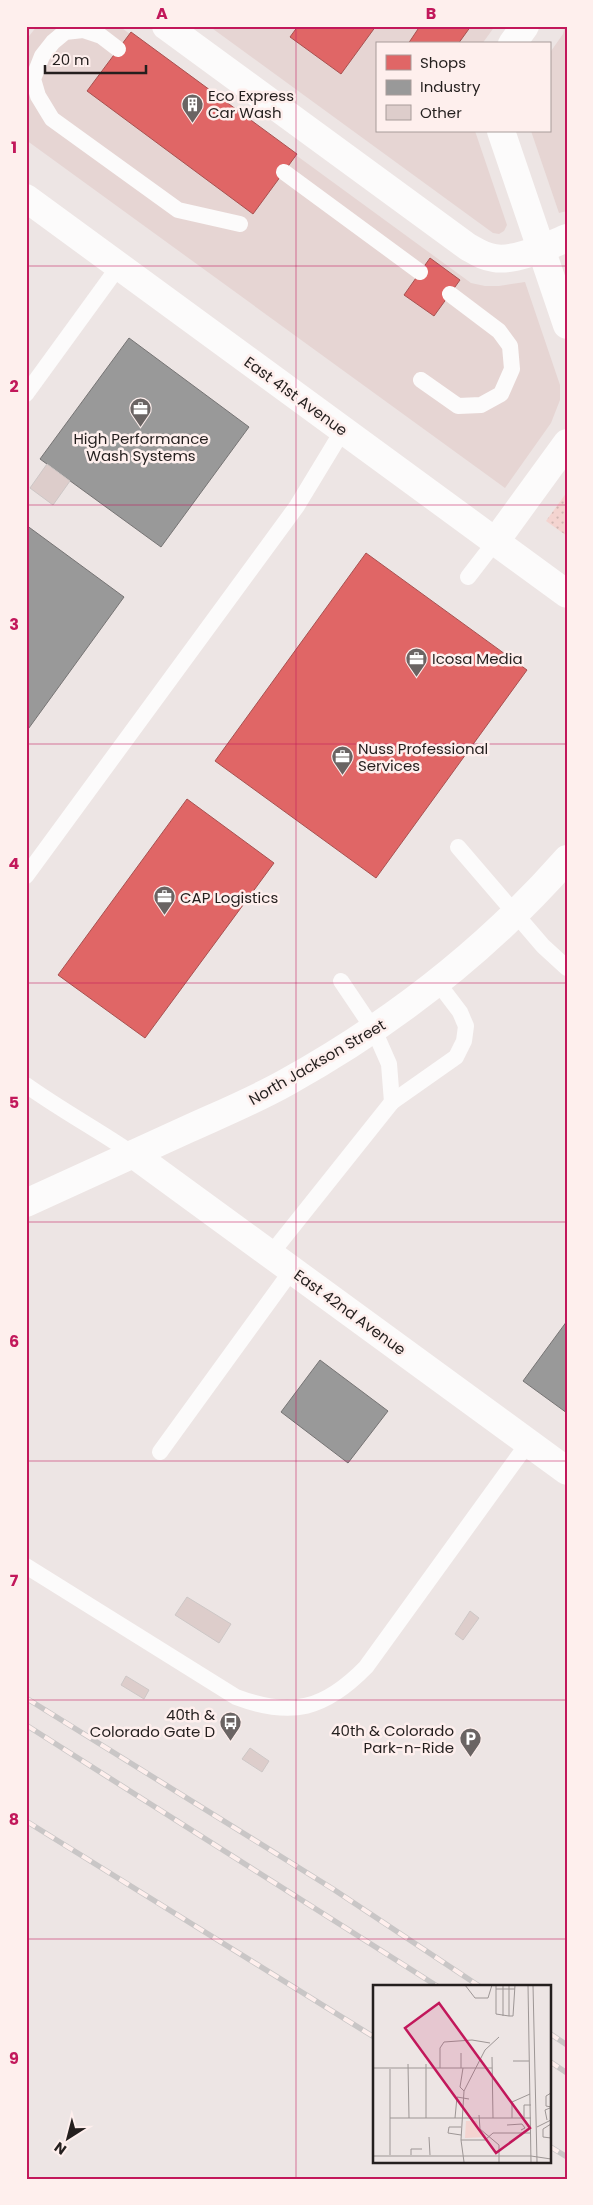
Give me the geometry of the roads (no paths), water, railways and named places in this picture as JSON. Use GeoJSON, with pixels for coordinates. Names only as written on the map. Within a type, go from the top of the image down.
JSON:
{"type":"FeatureCollection","features":[{"type":"Feature","properties":{"kind":"street"},"geometry":{"type":"LineString","coordinates":[[166,26],[468,247],[482,255],[496,259],[510,257],[567,238]]}},
{"type":"Feature","properties":{"kind":"street"},"geometry":{"type":"LineString","coordinates":[[513,42],[525,26]]}},
{"type":"Feature","properties":{"kind":"street"},"geometry":{"type":"LineString","coordinates":[[501,132],[567,325]]}},
{"type":"Feature","properties":{"kind":"street","name":"East 41st Avenue"},"geometry":{"type":"LineString","coordinates":[[26,198],[567,594]]}},
{"type":"Feature","properties":{"kind":"street"},"geometry":{"type":"LineString","coordinates":[[496,542],[567,444]]}},
{"type":"Feature","properties":{"kind":"street","name":"North Jackson Street"},"geometry":{"type":"LineString","coordinates":[[26,1203],[278,1087],[374,1030],[438,983],[517,914],[567,859]]}},
{"type":"Feature","properties":{"kind":"street","name":"East 42nd Avenue"},"geometry":{"type":"LineString","coordinates":[[133,1154],[567,1471]]}},
{"type":"Feature","properties":{"kind":"lane"},"geometry":{"type":"LineString","coordinates":[[118,49],[101,36],[83,30],[65,32],[53,42],[42,56],[33,79],[38,96],[52,119],[178,210],[240,224]]}},
{"type":"Feature","properties":{"kind":"lane"},"geometry":{"type":"LineString","coordinates":[[284,172],[420,272]]}},
{"type":"Feature","properties":{"kind":"lane"},"geometry":{"type":"LineString","coordinates":[[26,394],[119,266]]}},
{"type":"Feature","properties":{"kind":"lane"},"geometry":{"type":"LineString","coordinates":[[420,380],[458,406],[480,404],[501,394],[512,370],[510,346],[499,331],[450,294]]}},
{"type":"Feature","properties":{"kind":"lane"},"geometry":{"type":"LineString","coordinates":[[26,876],[297,506],[344,430]]}},
{"type":"Feature","properties":{"kind":"lane"},"geometry":{"type":"LineString","coordinates":[[468,577],[496,542]]}},
{"type":"Feature","properties":{"kind":"lane"},"geometry":{"type":"LineString","coordinates":[[458,847],[543,946],[567,968]]}},
{"type":"Feature","properties":{"kind":"lane"},"geometry":{"type":"LineString","coordinates":[[342,981],[374,1030],[389,1064],[392,1102]]}},
{"type":"Feature","properties":{"kind":"lane"},"geometry":{"type":"LineString","coordinates":[[160,1452],[281,1262],[392,1102],[456,1057],[464,1041],[466,1026],[438,983]]}},
{"type":"Feature","properties":{"kind":"lane"},"geometry":{"type":"LineString","coordinates":[[26,1085],[59,1109],[92,1126],[133,1154]]}},
{"type":"Feature","properties":{"kind":"lane"},"geometry":{"type":"LineString","coordinates":[[26,1566],[236,1697],[266,1707],[285,1709],[304,1706],[336,1694],[366,1667],[528,1443]]}},
{"type":"Feature","properties":{"kind":"railway"},"geometry":{"type":"LineString","coordinates":[[26,1698],[333,1889],[477,1985]]}},
{"type":"Feature","properties":{"kind":"railway"},"geometry":{"type":"LineString","coordinates":[[26,1725],[435,1985]]}},
{"type":"Feature","properties":{"kind":"railway"},"geometry":{"type":"LineString","coordinates":[[26,1821],[373,2036]]}},
{"type":"Feature","properties":{"kind":"railway"},"geometry":{"type":"LineString","coordinates":[[550,2034],[567,2045]]}},
{"type":"Feature","properties":{"kind":"railway"},"geometry":{"type":"LineString","coordinates":[[550,2062],[567,2073]]}},
{"type":"Feature","properties":{"kind":"railway"},"geometry":{"type":"LineString","coordinates":[[550,2147],[567,2157]]}},
{"type":"Feature","properties":{"kind":"place","name":"Eco Express Car Wash"},"geometry":{"type":"Point","coordinates":[192,123]}},
{"type":"Feature","properties":{"kind":"place","name":"High Performance Wash Systems"},"geometry":{"type":"Point","coordinates":[141,428]}},
{"type":"Feature","properties":{"kind":"place","name":"Icosa Media"},"geometry":{"type":"Point","coordinates":[416,677]}},
{"type":"Feature","properties":{"kind":"place","name":"Nuss Professional Services"},"geometry":{"type":"Point","coordinates":[342,776]}},
{"type":"Feature","properties":{"kind":"place","name":"CAP Logistics"},"geometry":{"type":"Point","coordinates":[164,916]}},
{"type":"Feature","properties":{"kind":"place","name":"40th & Colorado Gate D"},"geometry":{"type":"Point","coordinates":[231,1742]}},
{"type":"Feature","properties":{"kind":"place","name":"40th & Colorado Park-n-Ride"},"geometry":{"type":"Point","coordinates":[470,1758]}}]}
